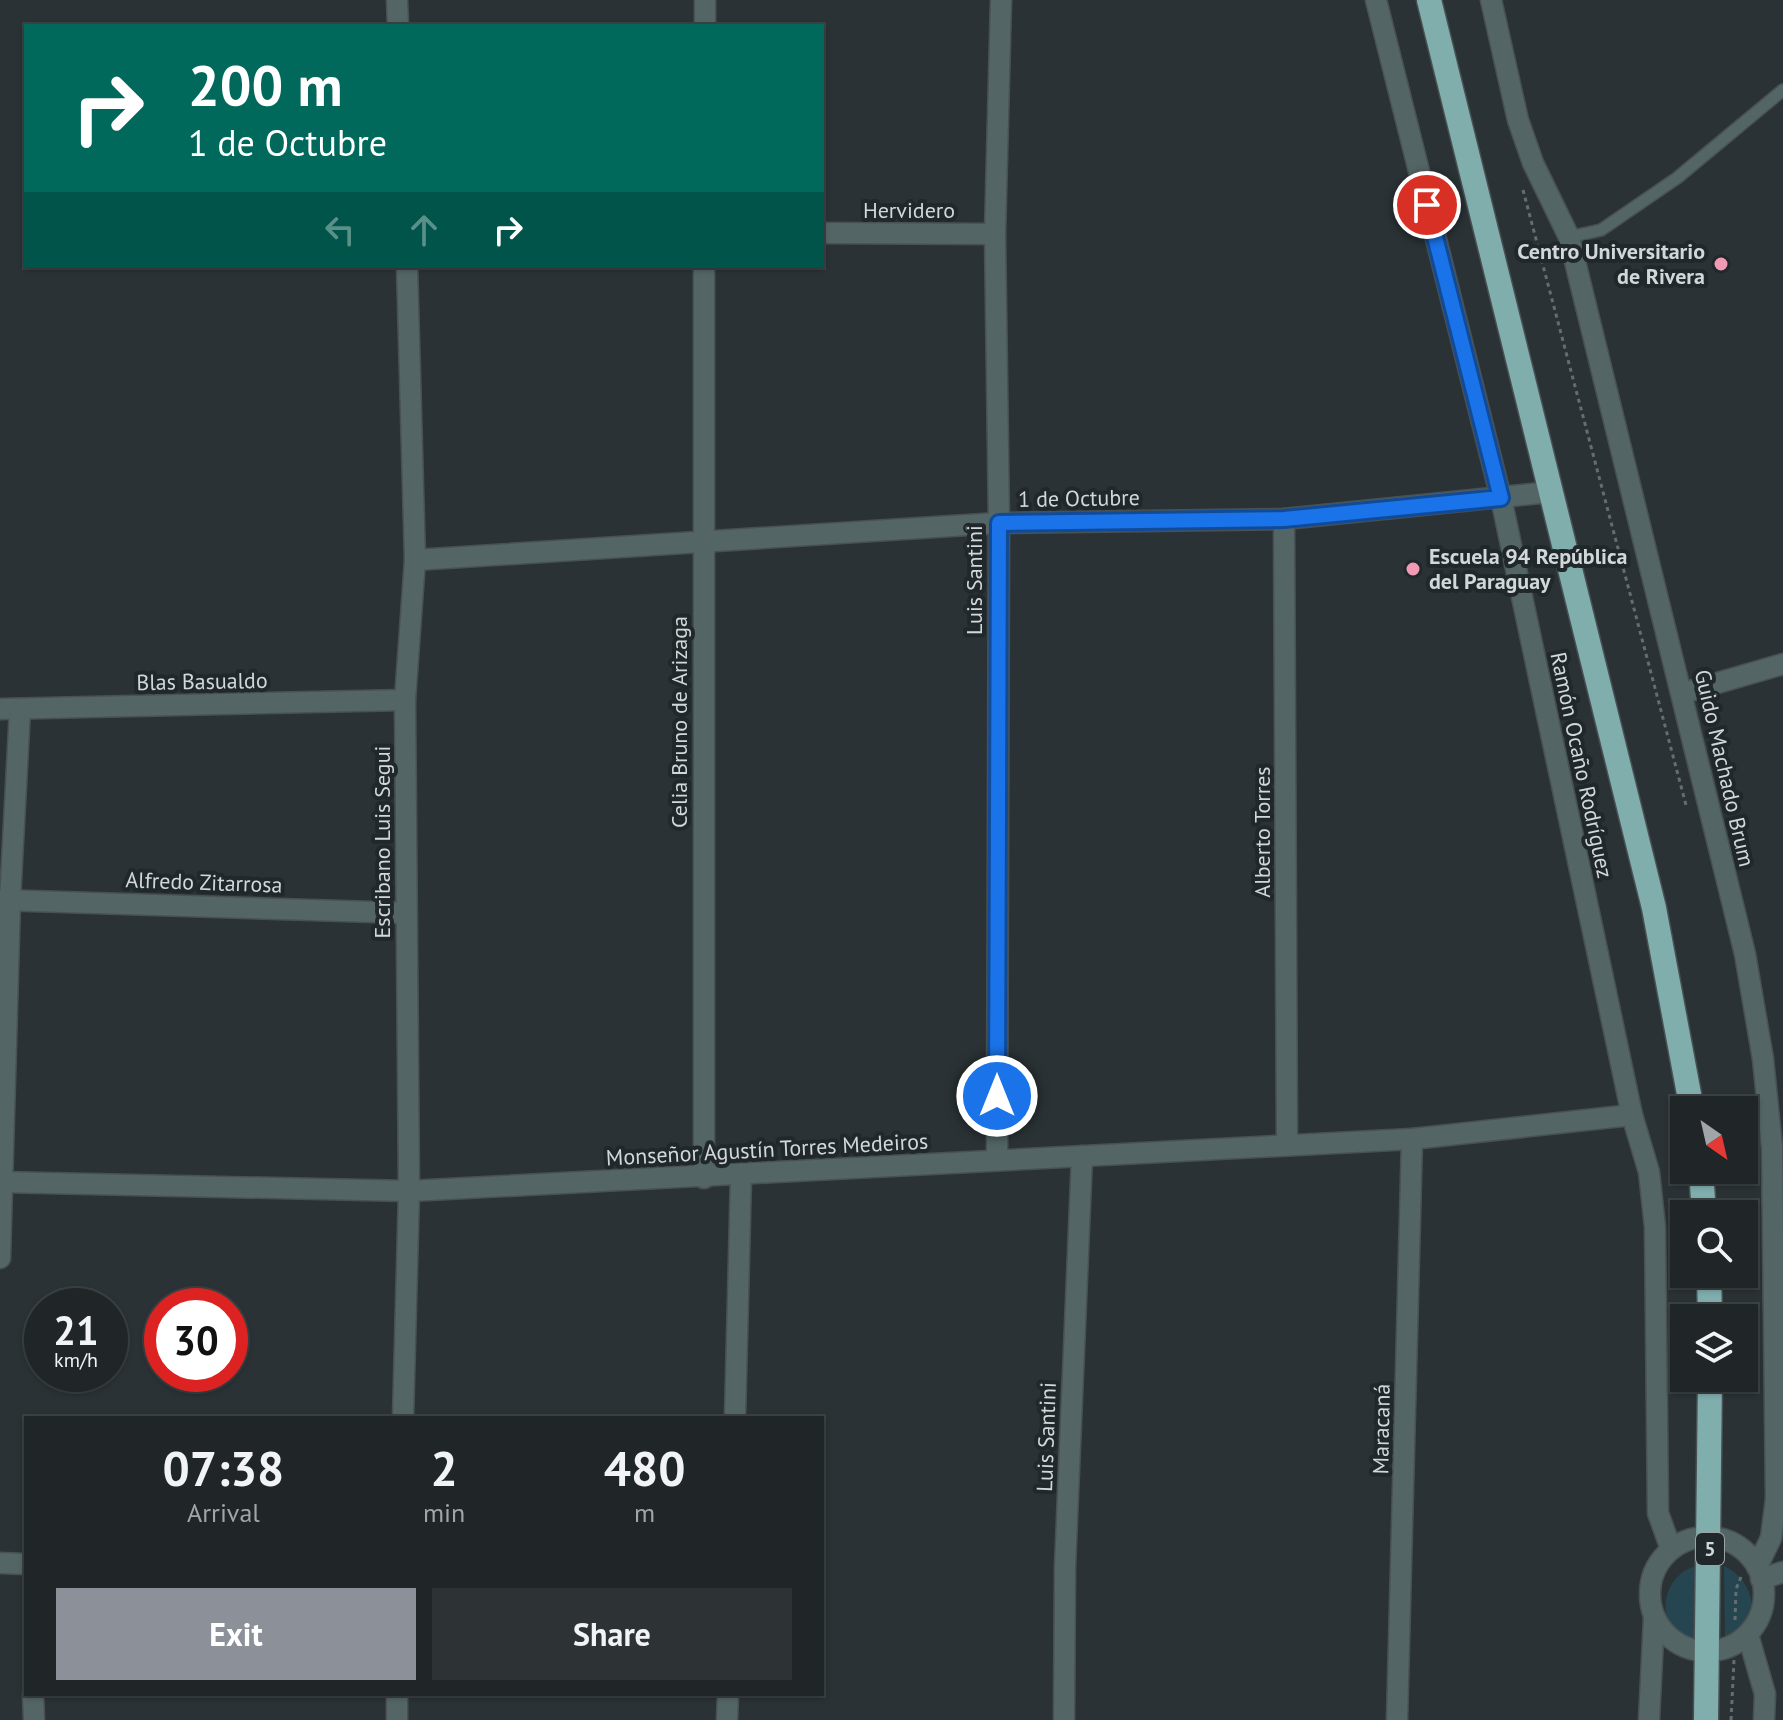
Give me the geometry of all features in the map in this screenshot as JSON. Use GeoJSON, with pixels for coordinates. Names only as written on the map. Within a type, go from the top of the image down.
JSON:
{"type":"FeatureCollection","features":[{"type":"Feature","properties":{"kind":"highway"},"geometry":{"type":"LineString","coordinates":[[1429,0],[1654,908],[1689,1096]]}},
{"type":"Feature","properties":{"kind":"highway","name":"5"},"geometry":{"type":"LineString","coordinates":[[1706,1720],[1710,1392]]}},
{"type":"Feature","properties":{"kind":"street"},"geometry":{"type":"LineString","coordinates":[[397,0],[398,24]]}},
{"type":"Feature","properties":{"kind":"street"},"geometry":{"type":"LineString","coordinates":[[705,0],[705,24]]}},
{"type":"Feature","properties":{"kind":"street","name":"Luis Santini"},"geometry":{"type":"LineString","coordinates":[[997,1159],[999,523],[995,234],[1001,0]]}},
{"type":"Feature","properties":{"kind":"street","name":"Ramón Ocaño Rodríguez"},"geometry":{"type":"LineString","coordinates":[[1376,0],[1501,498],[1632,1115],[1649,1172],[1655,1227],[1658,1513],[1671,1549]]}},
{"type":"Feature","properties":{"kind":"street","name":"Guido Machado Brum"},"geometry":{"type":"LineString","coordinates":[[1491,0],[1518,120],[1533,163],[1569,237],[1745,954],[1763,1059],[1772,1148],[1780,1295],[1780,1441],[1771,1538],[1756,1567],[1764,1593],[1759,1619],[1741,1639]]}},
{"type":"Feature","properties":{"kind":"street","name":"Hervidero"},"geometry":{"type":"LineString","coordinates":[[824,233],[995,234]]}},
{"type":"Feature","properties":{"kind":"street","name":"Escribano Luis Segui"},"geometry":{"type":"LineString","coordinates":[[403,1416],[409,1191],[405,700],[415,560],[407,268]]}},
{"type":"Feature","properties":{"kind":"street","name":"Celia Bruno de Arizaga"},"geometry":{"type":"LineString","coordinates":[[704,268],[704,1178]]}},
{"type":"Feature","properties":{"kind":"street","name":"1 de Octubre"},"geometry":{"type":"LineString","coordinates":[[415,560],[999,523],[1284,519],[1551,492]]}},
{"type":"Feature","properties":{"kind":"street","name":"Alberto Torres"},"geometry":{"type":"LineString","coordinates":[[1284,519],[1287,1145]]}},
{"type":"Feature","properties":{"kind":"street"},"geometry":{"type":"LineString","coordinates":[[1683,693],[1783,664]]}},
{"type":"Feature","properties":{"kind":"street","name":"Blas Basualdo"},"geometry":{"type":"LineString","coordinates":[[10,709],[405,700]]}},
{"type":"Feature","properties":{"kind":"street"},"geometry":{"type":"LineString","coordinates":[[0,1258],[10,709]]}},
{"type":"Feature","properties":{"kind":"street","name":"Alfredo Zitarrosa"},"geometry":{"type":"LineString","coordinates":[[5,900],[406,913]]}},
{"type":"Feature","properties":{"kind":"street","name":"Monseñor Agustín Torres Medeiros"},"geometry":{"type":"LineString","coordinates":[[1,1182],[409,1191],[1412,1139],[1632,1115]]}},
{"type":"Feature","properties":{"kind":"street","name":"Maracaná"},"geometry":{"type":"LineString","coordinates":[[1397,1720],[1412,1139]]}},
{"type":"Feature","properties":{"kind":"street","name":"Luis Santini"},"geometry":{"type":"LineString","coordinates":[[1064,1720],[1065,1567],[1082,1156]]}},
{"type":"Feature","properties":{"kind":"street"},"geometry":{"type":"LineString","coordinates":[[735,1416],[741,1176]]}},
{"type":"Feature","properties":{"kind":"street"},"geometry":{"type":"LineString","coordinates":[[1649,1720],[1654,1618],[1649,1592],[1657,1566],[1671,1549],[1692,1539],[1710,1537],[1728,1541],[1756,1567],[1783,1572]]}},
{"type":"Feature","properties":{"kind":"street"},"geometry":{"type":"LineString","coordinates":[[0,1563],[24,1564]]}},
{"type":"Feature","properties":{"kind":"street"},"geometry":{"type":"LineString","coordinates":[[1654,1618],[1670,1639],[1685,1648],[1709,1652],[1741,1639],[1765,1694],[1764,1720]]}},
{"type":"Feature","properties":{"kind":"street"},"geometry":{"type":"LineString","coordinates":[[33,1696],[34,1720]]}},
{"type":"Feature","properties":{"kind":"street"},"geometry":{"type":"LineString","coordinates":[[397,1696],[397,1720]]}},
{"type":"Feature","properties":{"kind":"street"},"geometry":{"type":"LineString","coordinates":[[727,1720],[728,1696]]}},
{"type":"Feature","properties":{"kind":"lane"},"geometry":{"type":"LineString","coordinates":[[1569,237],[1601,230],[1677,178],[1783,90]]}},
{"type":"Feature","properties":{"kind":"path"},"geometry":{"type":"LineString","coordinates":[[1521,183],[1689,815]]}},
{"type":"Feature","properties":{"kind":"path"},"geometry":{"type":"LineString","coordinates":[[1731,1720],[1741,1639],[1736,1589],[1756,1567]]}},
{"type":"Feature","properties":{"kind":"shaded area"},"geometry":{"type":"Polygon","coordinates":[[[1696,1566],[1695,1642],[1681,1637],[1672,1629],[1666,1605],[1674,1581],[1696,1566]]]}},
{"type":"Feature","properties":{"kind":"shaded area"},"geometry":{"type":"Polygon","coordinates":[[[1724,1566],[1743,1582],[1752,1604],[1747,1626],[1725,1639],[1724,1566]]]}},
{"type":"Feature","properties":{"kind":"place","name":"Centro Universitario de Rivera"},"geometry":{"type":"Point","coordinates":[1721,264]}},
{"type":"Feature","properties":{"kind":"place","name":"Escuela 94 República del Paraguay"},"geometry":{"type":"Point","coordinates":[1413,569]}},
{"type":"Feature","properties":{"kind":"route"},"geometry":{"type":"LineString","coordinates":[[997,1096],[999,523],[1284,519],[1501,498],[1427,205]]}}]}
